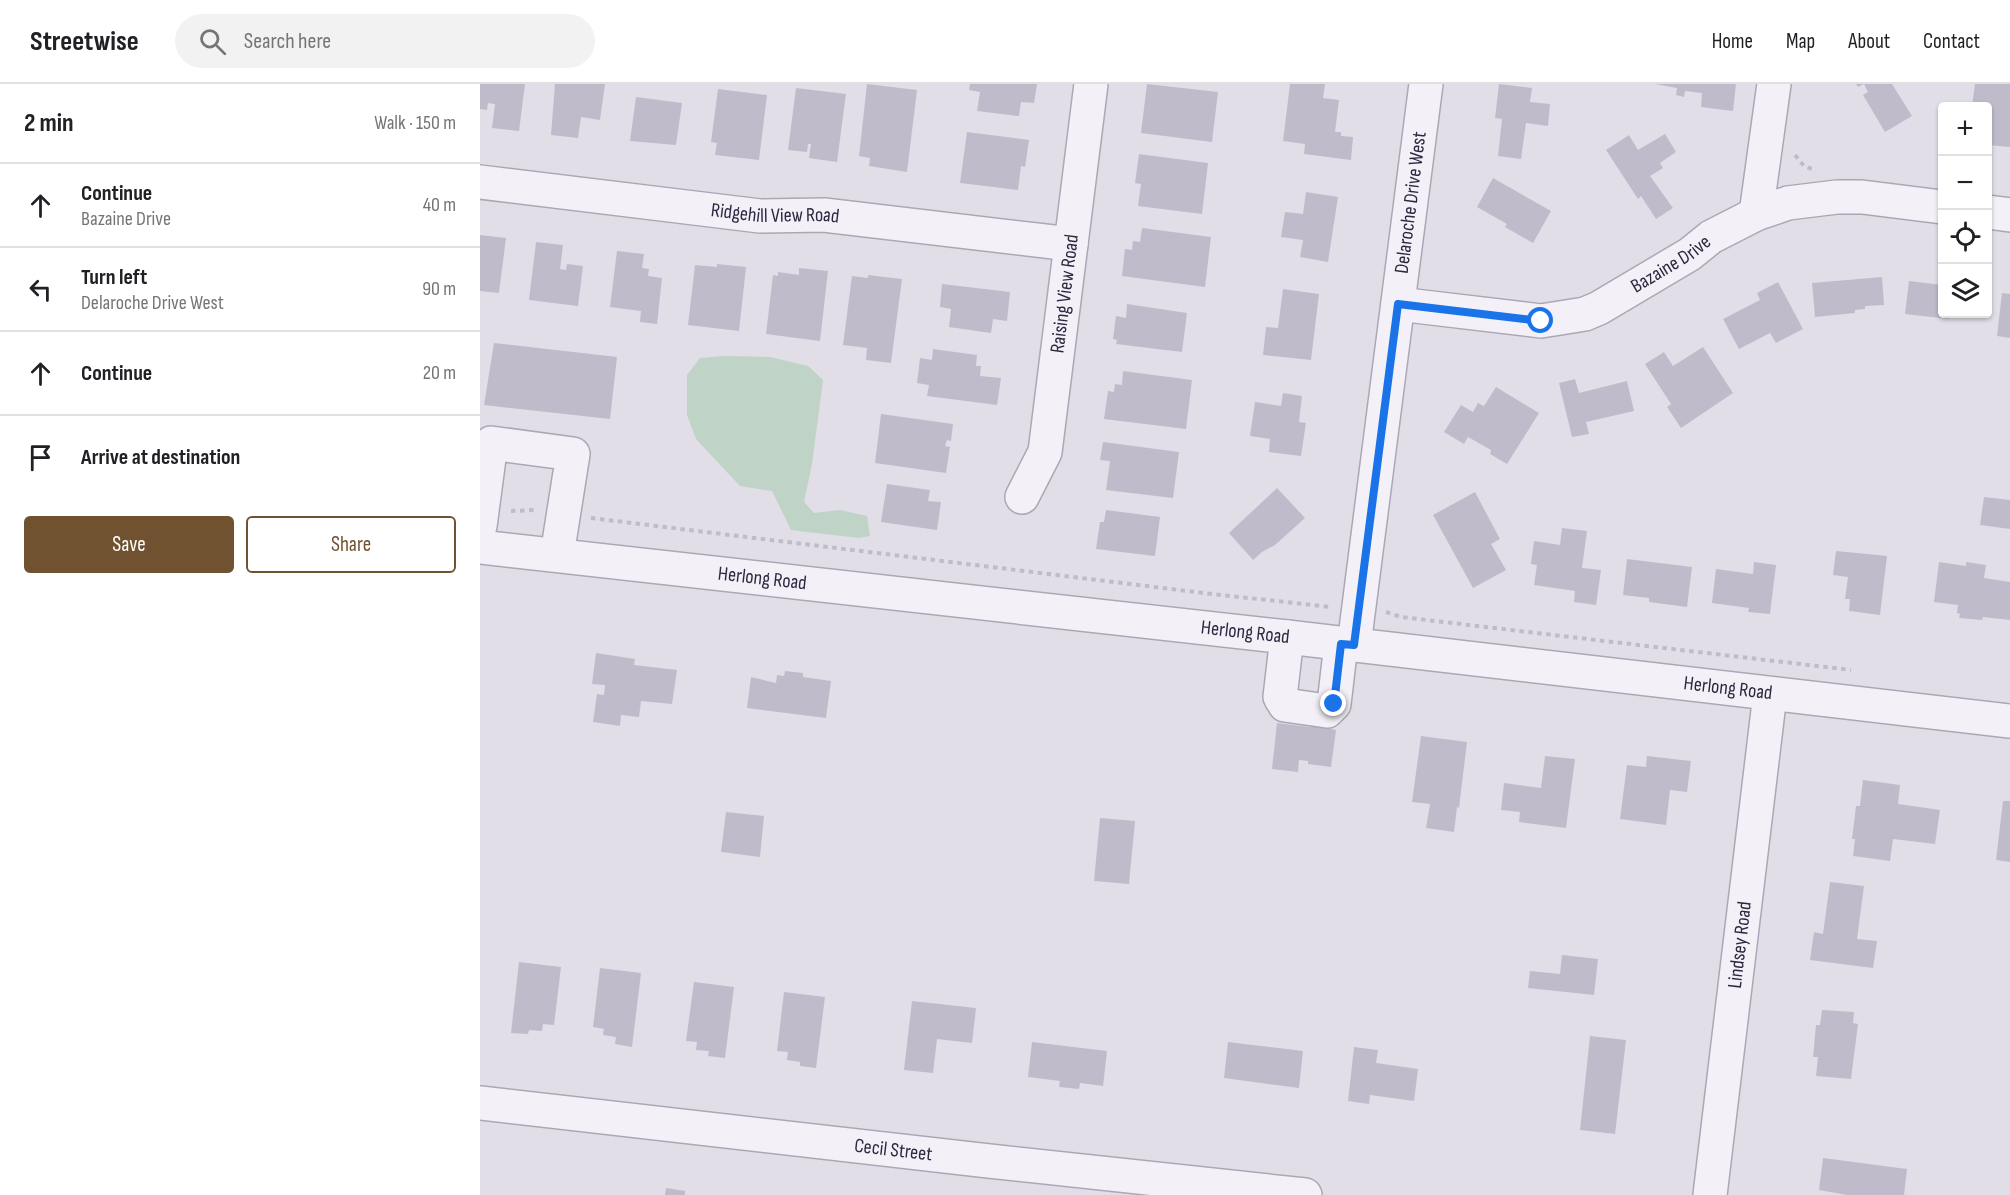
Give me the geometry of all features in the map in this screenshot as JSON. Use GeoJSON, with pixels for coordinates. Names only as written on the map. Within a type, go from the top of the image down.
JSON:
{"type":"FeatureCollection","features":[{"type":"Feature","properties":{"kind":"street","name":"Raising View Road"},"geometry":{"type":"LineString","coordinates":[[1022,497],[1045,452],[1091,84]]}},
{"type":"Feature","properties":{"kind":"street","name":"Delaroche Drive West"},"geometry":{"type":"LineString","coordinates":[[1287,637],[1280,697],[1286,705],[1327,711],[1334,704],[1348,644],[1398,304],[1426,84]]}},
{"type":"Feature","properties":{"kind":"street"},"geometry":{"type":"LineString","coordinates":[[1756,214],[1774,84]]}},
{"type":"Feature","properties":{"kind":"street","name":"Ridgehill View Road"},"geometry":{"type":"LineString","coordinates":[[480,182],[760,216],[824,215],[1071,244]]}},
{"type":"Feature","properties":{"kind":"street","name":"Bazaine Drive"},"geometry":{"type":"LineString","coordinates":[[1398,304],[1541,321],[1585,314],[1690,254],[1711,237],[1756,214],[1788,203],[1837,197],[1862,197],[1938,206]]}},
{"type":"Feature","properties":{"kind":"street"},"geometry":{"type":"LineString","coordinates":[[1992,213],[2010,215]]}},
{"type":"Feature","properties":{"kind":"street"},"geometry":{"type":"LineString","coordinates":[[481,517],[491,444],[573,454],[557,555]]}},
{"type":"Feature","properties":{"kind":"street","name":"Herlong Road"},"geometry":{"type":"LineString","coordinates":[[480,547],[2010,721]]}},
{"type":"Feature","properties":{"kind":"street","name":"Lindsey Road"},"geometry":{"type":"LineString","coordinates":[[1710,1195],[1770,694]]}},
{"type":"Feature","properties":{"kind":"street","name":"Cecil Street"},"geometry":{"type":"LineString","coordinates":[[480,1103],[1305,1195]]}},
{"type":"Feature","properties":{"kind":"path"},"geometry":{"type":"LineString","coordinates":[[1792,151],[1804,166],[1815,170]]}},
{"type":"Feature","properties":{"kind":"path"},"geometry":{"type":"LineString","coordinates":[[481,517],[532,510],[1200,593],[1340,608]]}},
{"type":"Feature","properties":{"kind":"path"},"geometry":{"type":"LineString","coordinates":[[1378,611],[1394,613],[1401,617],[1858,671]]}},
{"type":"Feature","properties":{"kind":"green space"},"geometry":{"type":"Polygon","coordinates":[[[770,357],[808,366],[823,380],[812,464],[804,502],[814,513],[840,510],[867,516],[870,536],[859,538],[791,530],[772,491],[740,486],[696,439],[687,415],[687,375],[700,358],[770,357]]]}},
{"type":"Feature","properties":{"kind":"building"},"geometry":{"type":"Polygon","coordinates":[[[480,84],[525,84],[519,131],[492,128],[495,104],[488,103],[487,110],[480,109],[480,84]]]}},
{"type":"Feature","properties":{"kind":"building"},"geometry":{"type":"Polygon","coordinates":[[[555,84],[605,84],[600,120],[581,117],[578,138],[551,135],[555,84]]]}},
{"type":"Feature","properties":{"kind":"building"},"geometry":{"type":"Polygon","coordinates":[[[867,84],[917,90],[907,172],[869,166],[870,158],[859,156],[867,84]]]}},
{"type":"Feature","properties":{"kind":"building"},"geometry":{"type":"Polygon","coordinates":[[[970,84],[1037,84],[1034,103],[1021,102],[1019,116],[977,111],[980,92],[969,90],[970,84]]]}},
{"type":"Feature","properties":{"kind":"building"},"geometry":{"type":"Polygon","coordinates":[[[1147,84],[1218,92],[1212,142],[1141,133],[1147,84]]]}},
{"type":"Feature","properties":{"kind":"building"},"geometry":{"type":"Polygon","coordinates":[[[1290,84],[1325,84],[1323,98],[1339,100],[1335,132],[1341,132],[1341,136],[1353,137],[1351,160],[1304,154],[1305,144],[1283,141],[1290,84]]]}},
{"type":"Feature","properties":{"kind":"building"},"geometry":{"type":"Polygon","coordinates":[[[1499,84],[1532,88],[1530,102],[1550,104],[1548,126],[1526,123],[1521,159],[1498,156],[1502,119],[1495,118],[1499,84]]]}},
{"type":"Feature","properties":{"kind":"building"},"geometry":{"type":"Polygon","coordinates":[[[1655,84],[1736,84],[1733,111],[1701,107],[1702,93],[1685,91],[1684,97],[1676,95],[1677,88],[1655,84]]]}},
{"type":"Feature","properties":{"kind":"building"},"geometry":{"type":"Polygon","coordinates":[[[1864,84],[1892,84],[1912,116],[1885,132],[1863,95],[1868,92],[1864,84]]]}},
{"type":"Feature","properties":{"kind":"building"},"geometry":{"type":"Polygon","coordinates":[[[1975,84],[2010,84],[2010,147],[1992,145],[1992,102],[1973,102],[1975,84]]]}},
{"type":"Feature","properties":{"kind":"building"},"geometry":{"type":"Polygon","coordinates":[[[796,88],[846,94],[837,162],[809,158],[811,144],[808,144],[807,152],[788,150],[796,88]]]}},
{"type":"Feature","properties":{"kind":"building"},"geometry":{"type":"Polygon","coordinates":[[[718,89],[767,95],[759,160],[715,155],[717,143],[711,142],[718,89]]]}},
{"type":"Feature","properties":{"kind":"building"},"geometry":{"type":"Polygon","coordinates":[[[636,97],[682,103],[676,145],[630,141],[636,97]]]}},
{"type":"Feature","properties":{"kind":"building"},"geometry":{"type":"Polygon","coordinates":[[[967,132],[1029,140],[1025,167],[1021,166],[1018,190],[960,183],[967,132]]]}},
{"type":"Feature","properties":{"kind":"building"},"geometry":{"type":"Polygon","coordinates":[[[1665,134],[1676,152],[1660,163],[1663,168],[1650,176],[1673,208],[1656,219],[1641,196],[1638,199],[1606,150],[1629,135],[1638,150],[1665,134]]]}},
{"type":"Feature","properties":{"kind":"building"},"geometry":{"type":"Polygon","coordinates":[[[1139,154],[1208,163],[1202,214],[1138,206],[1141,184],[1135,183],[1139,154]]]}},
{"type":"Feature","properties":{"kind":"building"},"geometry":{"type":"Polygon","coordinates":[[[1493,178],[1551,211],[1533,243],[1505,227],[1507,224],[1477,207],[1493,178]]]}},
{"type":"Feature","properties":{"kind":"building"},"geometry":{"type":"Polygon","coordinates":[[[1306,192],[1338,197],[1328,262],[1300,257],[1303,240],[1281,237],[1285,212],[1303,214],[1306,192]]]}},
{"type":"Feature","properties":{"kind":"building"},"geometry":{"type":"Polygon","coordinates":[[[1142,228],[1211,237],[1205,287],[1122,276],[1125,249],[1132,250],[1133,241],[1140,242],[1142,228]]]}},
{"type":"Feature","properties":{"kind":"building"},"geometry":{"type":"Polygon","coordinates":[[[480,235],[506,238],[499,293],[480,291],[480,235]]]}},
{"type":"Feature","properties":{"kind":"building"},"geometry":{"type":"Polygon","coordinates":[[[536,242],[563,245],[560,269],[566,270],[567,264],[583,266],[578,306],[529,300],[536,242]]]}},
{"type":"Feature","properties":{"kind":"building"},"geometry":{"type":"Polygon","coordinates":[[[617,251],[644,254],[642,268],[649,269],[648,276],[662,278],[657,324],[640,322],[641,311],[610,307],[617,251]]]}},
{"type":"Feature","properties":{"kind":"building"},"geometry":{"type":"Polygon","coordinates":[[[717,264],[746,267],[739,331],[688,325],[695,265],[717,267],[717,264]]]}},
{"type":"Feature","properties":{"kind":"building"},"geometry":{"type":"Polygon","coordinates":[[[799,268],[828,271],[820,341],[766,334],[773,275],[778,276],[778,272],[799,275],[799,268]]]}},
{"type":"Feature","properties":{"kind":"building"},"geometry":{"type":"Polygon","coordinates":[[[868,275],[902,279],[891,363],[866,360],[867,348],[843,345],[852,276],[868,278],[868,275]]]}},
{"type":"Feature","properties":{"kind":"building"},"geometry":{"type":"Polygon","coordinates":[[[1882,277],[1884,305],[1865,306],[1865,309],[1855,310],[1855,313],[1815,317],[1812,283],[1882,277]]]}},
{"type":"Feature","properties":{"kind":"building"},"geometry":{"type":"Polygon","coordinates":[[[1909,281],[1938,285],[1938,318],[1905,314],[1909,281]]]}},
{"type":"Feature","properties":{"kind":"building"},"geometry":{"type":"Polygon","coordinates":[[[1778,282],[1803,329],[1776,343],[1770,333],[1739,349],[1723,319],[1760,300],[1757,293],[1778,282]]]}},
{"type":"Feature","properties":{"kind":"building"},"geometry":{"type":"Polygon","coordinates":[[[942,284],[1010,292],[1007,321],[993,319],[991,333],[949,327],[951,309],[940,307],[942,284]]]}},
{"type":"Feature","properties":{"kind":"building"},"geometry":{"type":"Polygon","coordinates":[[[1283,289],[1319,294],[1311,360],[1263,355],[1266,327],[1278,328],[1283,289]]]}},
{"type":"Feature","properties":{"kind":"building"},"geometry":{"type":"Polygon","coordinates":[[[2002,293],[2010,294],[2010,338],[1997,336],[2002,293]]]}},
{"type":"Feature","properties":{"kind":"building"},"geometry":{"type":"Polygon","coordinates":[[[1127,304],[1187,313],[1182,352],[1116,344],[1117,340],[1113,339],[1116,316],[1126,318],[1127,304]]]}},
{"type":"Feature","properties":{"kind":"building"},"geometry":{"type":"Polygon","coordinates":[[[494,343],[617,357],[610,419],[484,405],[494,343]]]}},
{"type":"Feature","properties":{"kind":"building"},"geometry":{"type":"Polygon","coordinates":[[[1703,347],[1733,393],[1681,428],[1667,407],[1671,404],[1645,364],[1664,352],[1673,366],[1703,347]]]}},
{"type":"Feature","properties":{"kind":"building"},"geometry":{"type":"Polygon","coordinates":[[[933,349],[977,355],[976,366],[981,366],[980,376],[1001,378],[997,405],[927,396],[929,385],[917,383],[920,358],[932,360],[933,349]]]}},
{"type":"Feature","properties":{"kind":"building"},"geometry":{"type":"Polygon","coordinates":[[[1123,371],[1192,380],[1186,429],[1104,419],[1108,391],[1114,392],[1115,384],[1122,385],[1123,371]]]}},
{"type":"Feature","properties":{"kind":"building"},"geometry":{"type":"Polygon","coordinates":[[[1575,379],[1579,393],[1627,381],[1634,411],[1586,422],[1589,434],[1572,437],[1559,383],[1575,379]]]}},
{"type":"Feature","properties":{"kind":"building"},"geometry":{"type":"Polygon","coordinates":[[[1496,387],[1539,413],[1507,464],[1490,454],[1491,450],[1468,437],[1464,444],[1444,432],[1461,405],[1473,412],[1478,403],[1484,406],[1496,387]]]}},
{"type":"Feature","properties":{"kind":"building"},"geometry":{"type":"Polygon","coordinates":[[[1283,393],[1302,396],[1299,422],[1306,423],[1301,456],[1269,452],[1270,439],[1250,436],[1255,402],[1281,406],[1283,393]]]}},
{"type":"Feature","properties":{"kind":"building"},"geometry":{"type":"Polygon","coordinates":[[[881,414],[953,424],[951,441],[947,440],[945,446],[950,447],[946,473],[875,463],[881,414]]]}},
{"type":"Feature","properties":{"kind":"building"},"geometry":{"type":"Polygon","coordinates":[[[1103,442],[1179,452],[1173,498],[1106,490],[1110,461],[1100,460],[1103,442]]]}},
{"type":"Feature","properties":{"kind":"building"},"geometry":{"type":"Polygon","coordinates":[[[887,484],[930,490],[928,501],[941,502],[937,530],[881,522],[887,484]]]}},
{"type":"Feature","properties":{"kind":"building"},"geometry":{"type":"Polygon","coordinates":[[[1277,488],[1305,518],[1275,545],[1253,560],[1229,533],[1277,488]]]}},
{"type":"Feature","properties":{"kind":"building"},"geometry":{"type":"Polygon","coordinates":[[[1475,492],[1500,539],[1491,544],[1506,570],[1473,588],[1433,515],[1475,492]]]}},
{"type":"Feature","properties":{"kind":"building"},"geometry":{"type":"Polygon","coordinates":[[[1984,497],[2010,500],[2010,529],[1980,525],[1984,497]]]}},
{"type":"Feature","properties":{"kind":"building"},"geometry":{"type":"Polygon","coordinates":[[[1106,510],[1160,517],[1155,556],[1096,549],[1100,522],[1104,522],[1106,510]]]}},
{"type":"Feature","properties":{"kind":"building"},"geometry":{"type":"Polygon","coordinates":[[[1562,528],[1587,531],[1582,568],[1601,570],[1596,605],[1574,602],[1575,591],[1534,585],[1537,565],[1531,564],[1534,541],[1560,545],[1562,528]]]}},
{"type":"Feature","properties":{"kind":"building"},"geometry":{"type":"Polygon","coordinates":[[[1836,551],[1887,556],[1880,615],[1849,611],[1850,599],[1845,599],[1848,577],[1833,575],[1836,551]]]}},
{"type":"Feature","properties":{"kind":"building"},"geometry":{"type":"Polygon","coordinates":[[[1627,559],[1692,567],[1687,607],[1649,602],[1649,598],[1623,595],[1627,559]]]}},
{"type":"Feature","properties":{"kind":"building"},"geometry":{"type":"Polygon","coordinates":[[[1754,562],[1776,565],[1770,614],[1748,612],[1749,608],[1712,603],[1716,569],[1753,574],[1754,562]]]}},
{"type":"Feature","properties":{"kind":"building"},"geometry":{"type":"Polygon","coordinates":[[[1939,562],[1966,566],[1966,562],[1986,565],[1984,578],[2010,582],[2010,620],[1983,617],[1982,620],[1959,618],[1958,605],[1934,602],[1939,562]]]}},
{"type":"Feature","properties":{"kind":"building"},"geometry":{"type":"Polygon","coordinates":[[[596,653],[635,659],[634,665],[677,670],[672,704],[641,701],[639,717],[621,715],[620,726],[593,722],[597,694],[604,695],[605,685],[592,684],[596,653]]]}},
{"type":"Feature","properties":{"kind":"building"},"geometry":{"type":"Polygon","coordinates":[[[785,671],[803,673],[803,677],[831,681],[826,718],[747,708],[751,677],[776,683],[777,675],[784,676],[785,671]]]}},
{"type":"Feature","properties":{"kind":"building"},"geometry":{"type":"Polygon","coordinates":[[[1277,723],[1310,727],[1310,724],[1336,730],[1331,767],[1308,764],[1308,761],[1299,760],[1298,772],[1272,769],[1277,723]]]}},
{"type":"Feature","properties":{"kind":"building"},"geometry":{"type":"Polygon","coordinates":[[[1421,736],[1467,742],[1454,832],[1426,828],[1430,804],[1412,802],[1421,736]]]}},
{"type":"Feature","properties":{"kind":"building"},"geometry":{"type":"Polygon","coordinates":[[[1545,756],[1575,759],[1566,828],[1519,822],[1520,812],[1501,810],[1504,783],[1541,788],[1545,756]]]}},
{"type":"Feature","properties":{"kind":"building"},"geometry":{"type":"Polygon","coordinates":[[[1647,756],[1691,761],[1687,792],[1670,790],[1666,825],[1620,819],[1627,765],[1646,767],[1647,756]]]}},
{"type":"Feature","properties":{"kind":"building"},"geometry":{"type":"Polygon","coordinates":[[[1863,780],[1900,785],[1898,804],[1940,810],[1935,844],[1893,839],[1890,861],[1853,856],[1855,839],[1852,839],[1856,806],[1860,806],[1863,780]]]}},
{"type":"Feature","properties":{"kind":"building"},"geometry":{"type":"Polygon","coordinates":[[[2003,801],[2010,801],[2010,862],[1996,860],[2003,801]]]}},
{"type":"Feature","properties":{"kind":"building"},"geometry":{"type":"Polygon","coordinates":[[[726,812],[764,816],[760,857],[721,852],[726,812]]]}},
{"type":"Feature","properties":{"kind":"building"},"geometry":{"type":"Polygon","coordinates":[[[1100,818],[1135,821],[1129,884],[1094,881],[1100,818]]]}},
{"type":"Feature","properties":{"kind":"building"},"geometry":{"type":"Polygon","coordinates":[[[1830,882],[1864,886],[1857,939],[1877,941],[1873,968],[1810,960],[1814,932],[1823,934],[1830,882]]]}},
{"type":"Feature","properties":{"kind":"building"},"geometry":{"type":"Polygon","coordinates":[[[1562,955],[1598,959],[1594,995],[1528,988],[1530,971],[1560,974],[1562,955]]]}},
{"type":"Feature","properties":{"kind":"building"},"geometry":{"type":"Polygon","coordinates":[[[519,962],[561,967],[554,1025],[543,1024],[542,1031],[529,1030],[528,1034],[511,1033],[519,962]]]}},
{"type":"Feature","properties":{"kind":"building"},"geometry":{"type":"Polygon","coordinates":[[[600,968],[641,973],[632,1047],[615,1044],[616,1037],[603,1035],[604,1029],[593,1027],[600,968]]]}},
{"type":"Feature","properties":{"kind":"building"},"geometry":{"type":"Polygon","coordinates":[[[694,982],[734,987],[725,1058],[708,1056],[709,1051],[696,1050],[697,1042],[686,1041],[694,982]]]}},
{"type":"Feature","properties":{"kind":"building"},"geometry":{"type":"Polygon","coordinates":[[[784,992],[825,997],[816,1068],[800,1066],[800,1062],[787,1060],[788,1052],[777,1051],[784,992]]]}},
{"type":"Feature","properties":{"kind":"building"},"geometry":{"type":"Polygon","coordinates":[[[912,1001],[976,1008],[972,1043],[937,1039],[933,1073],[904,1070],[912,1001]]]}},
{"type":"Feature","properties":{"kind":"building"},"geometry":{"type":"Polygon","coordinates":[[[1822,1010],[1854,1012],[1853,1023],[1858,1024],[1851,1079],[1816,1076],[1818,1057],[1813,1057],[1816,1025],[1820,1025],[1822,1010]]]}},
{"type":"Feature","properties":{"kind":"building"},"geometry":{"type":"Polygon","coordinates":[[[1590,1036],[1626,1040],[1615,1134],[1580,1130],[1590,1036]]]}},
{"type":"Feature","properties":{"kind":"building"},"geometry":{"type":"Polygon","coordinates":[[[1032,1042],[1107,1051],[1103,1086],[1080,1083],[1079,1089],[1059,1087],[1060,1081],[1028,1077],[1032,1042]]]}},
{"type":"Feature","properties":{"kind":"building"},"geometry":{"type":"Polygon","coordinates":[[[1228,1042],[1303,1051],[1299,1088],[1224,1078],[1228,1042]]]}},
{"type":"Feature","properties":{"kind":"building"},"geometry":{"type":"Polygon","coordinates":[[[1354,1047],[1378,1050],[1376,1063],[1418,1069],[1414,1101],[1370,1095],[1369,1104],[1348,1101],[1354,1047]]]}},
{"type":"Feature","properties":{"kind":"building"},"geometry":{"type":"Polygon","coordinates":[[[1823,1158],[1907,1169],[1904,1195],[1847,1195],[1819,1190],[1823,1158]]]}},
{"type":"Feature","properties":{"kind":"building"},"geometry":{"type":"Polygon","coordinates":[[[666,1188],[685,1191],[685,1195],[665,1195],[666,1188]]]}},
{"type":"Feature","properties":{"kind":"route"},"geometry":{"type":"LineString","coordinates":[[1334,704],[1341,644],[1354,645],[1398,304],[1541,321]]}}]}
